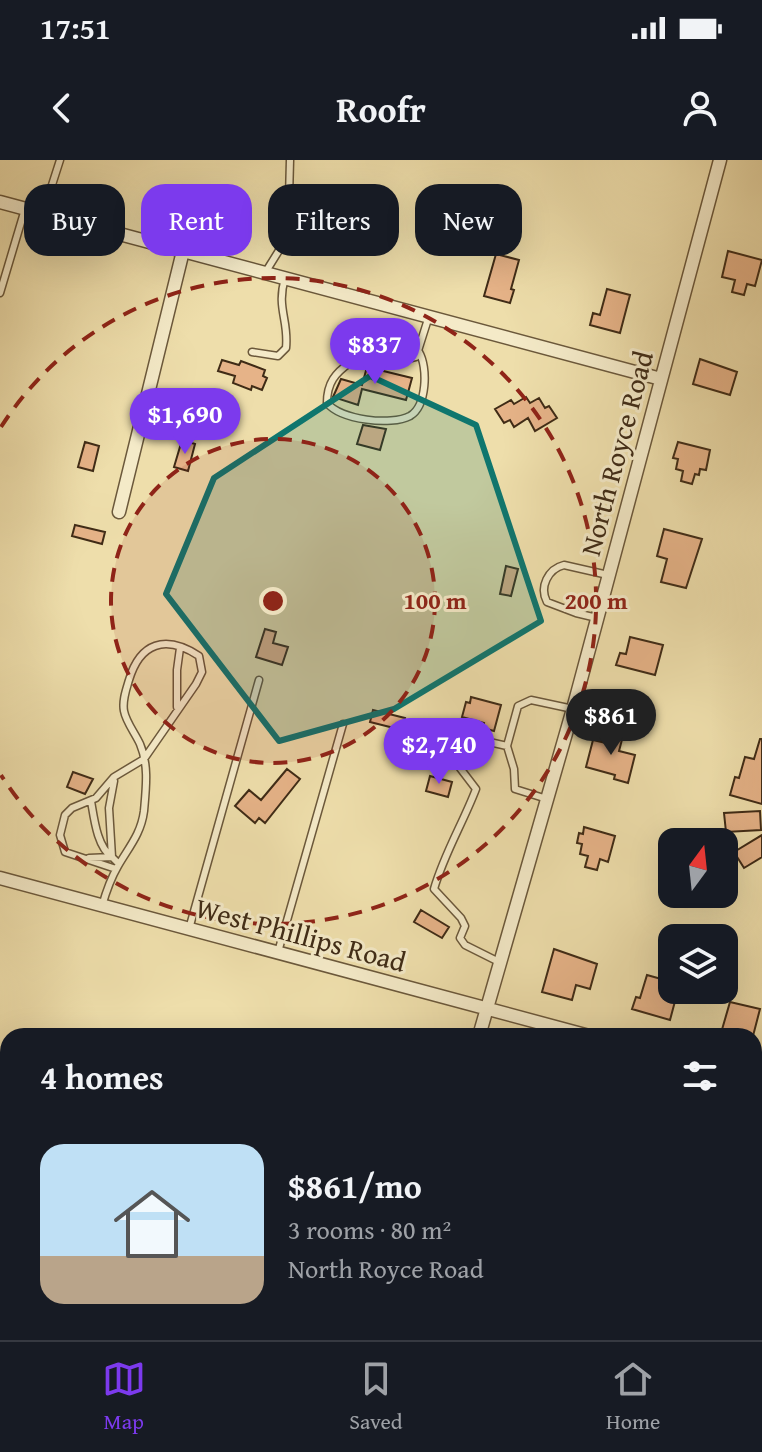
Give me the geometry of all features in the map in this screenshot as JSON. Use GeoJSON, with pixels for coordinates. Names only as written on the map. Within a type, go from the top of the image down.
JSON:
{"type":"FeatureCollection","features":[{"type":"Feature","properties":{"kind":"street","name":"North Royce Road"},"geometry":{"type":"LineString","coordinates":[[481,1028],[573,709],[720,160]]}},
{"type":"Feature","properties":{"kind":"street"},"geometry":{"type":"LineString","coordinates":[[0,202],[24,209]]}},
{"type":"Feature","properties":{"kind":"street"},"geometry":{"type":"LineString","coordinates":[[119,512],[182,256]]}},
{"type":"Feature","properties":{"kind":"street"},"geometry":{"type":"LineString","coordinates":[[202,256],[661,379]]}},
{"type":"Feature","properties":{"kind":"street","name":"West Phillips Road"},"geometry":{"type":"LineString","coordinates":[[0,878],[559,1028]]}},
{"type":"Feature","properties":{"kind":"lane"},"geometry":{"type":"LineString","coordinates":[[52,184],[60,160]]}},
{"type":"Feature","properties":{"kind":"lane"},"geometry":{"type":"LineString","coordinates":[[265,273],[288,236],[290,160]]}},
{"type":"Feature","properties":{"kind":"lane"},"geometry":{"type":"LineString","coordinates":[[0,293],[24,212]]}},
{"type":"Feature","properties":{"kind":"lane"},"geometry":{"type":"LineString","coordinates":[[252,352],[278,356],[286,348],[286,324],[280,296],[285,278]]}},
{"type":"Feature","properties":{"kind":"lane"},"geometry":{"type":"LineString","coordinates":[[419,352],[425,362],[426,373],[419,404],[415,413],[407,418],[373,420],[343,416],[327,403],[327,393],[335,374],[363,352],[409,359],[416,357],[429,316]]}},
{"type":"Feature","properties":{"kind":"lane"},"geometry":{"type":"LineString","coordinates":[[597,618],[547,602],[544,590],[549,574],[564,565],[608,575]]}},
{"type":"Feature","properties":{"kind":"lane"},"geometry":{"type":"LineString","coordinates":[[102,906],[117,867],[138,836],[144,815],[147,768],[124,711],[124,694],[134,662],[151,646],[162,644],[199,656],[202,672],[177,707]]}},
{"type":"Feature","properties":{"kind":"lane"},"geometry":{"type":"LineString","coordinates":[[117,867],[65,852],[60,825],[72,808],[91,801],[114,777],[144,759],[169,725],[177,707],[180,648]]}},
{"type":"Feature","properties":{"kind":"lane"},"geometry":{"type":"LineString","coordinates":[[189,929],[259,680]]}},
{"type":"Feature","properties":{"kind":"lane"},"geometry":{"type":"LineString","coordinates":[[547,799],[515,789],[514,769],[507,746],[518,706],[531,700],[573,709]]}},
{"type":"Feature","properties":{"kind":"lane"},"geometry":{"type":"LineString","coordinates":[[278,952],[343,724]]}},
{"type":"Feature","properties":{"kind":"lane"},"geometry":{"type":"LineString","coordinates":[[501,963],[465,945],[460,938],[465,926],[461,918],[434,889],[476,789],[460,768],[457,755],[465,742],[476,739],[507,746]]}},
{"type":"Feature","properties":{"kind":"lane"},"geometry":{"type":"LineString","coordinates":[[114,777],[109,808],[112,857],[117,867]]}},
{"type":"Feature","properties":{"kind":"lane"},"geometry":{"type":"LineString","coordinates":[[91,801],[103,845],[112,857]]}},
{"type":"Feature","properties":{"kind":"lane"},"geometry":{"type":"LineString","coordinates":[[86,858],[112,857]]}},
{"type":"Feature","properties":{"kind":"highlighted area"},"geometry":{"type":"Polygon","coordinates":[[[370,376],[476,425],[541,621],[394,709],[279,741],[166,594],[214,478],[370,376]]]}},
{"type":"Feature","properties":{"kind":"building"},"geometry":{"type":"Polygon","coordinates":[[[728,251],[762,260],[755,286],[747,284],[744,295],[732,292],[735,280],[722,277],[728,251]]]}},
{"type":"Feature","properties":{"kind":"building"},"geometry":{"type":"Polygon","coordinates":[[[495,256],[519,260],[510,303],[484,296],[495,256]]]}},
{"type":"Feature","properties":{"kind":"building"},"geometry":{"type":"Polygon","coordinates":[[[607,289],[630,295],[620,333],[590,325],[593,313],[600,315],[607,289]]]}},
{"type":"Feature","properties":{"kind":"building"},"geometry":{"type":"Polygon","coordinates":[[[700,359],[737,372],[730,395],[693,384],[700,359]]]}},
{"type":"Feature","properties":{"kind":"building"},"geometry":{"type":"Polygon","coordinates":[[[222,360],[239,365],[241,361],[265,370],[263,376],[267,378],[262,390],[252,386],[251,390],[233,383],[235,376],[218,371],[222,360]]]}},
{"type":"Feature","properties":{"kind":"building"},"geometry":{"type":"Polygon","coordinates":[[[367,367],[412,378],[406,400],[362,389],[358,405],[333,397],[341,379],[362,385],[367,367]]]}},
{"type":"Feature","properties":{"kind":"building"},"geometry":{"type":"Polygon","coordinates":[[[526,397],[530,403],[539,398],[557,418],[535,431],[528,418],[514,427],[510,420],[504,423],[495,409],[511,400],[514,404],[526,397]]]}},
{"type":"Feature","properties":{"kind":"building"},"geometry":{"type":"Polygon","coordinates":[[[363,425],[386,429],[380,450],[357,444],[363,425]]]}},
{"type":"Feature","properties":{"kind":"building"},"geometry":{"type":"Polygon","coordinates":[[[182,440],[195,444],[188,471],[174,467],[182,440]]]}},
{"type":"Feature","properties":{"kind":"building"},"geometry":{"type":"Polygon","coordinates":[[[85,442],[99,446],[93,471],[78,467],[85,442]]]}},
{"type":"Feature","properties":{"kind":"building"},"geometry":{"type":"Polygon","coordinates":[[[678,442],[710,450],[706,470],[700,469],[699,475],[695,474],[692,484],[681,481],[683,471],[676,469],[678,459],[673,458],[678,442]]]}},
{"type":"Feature","properties":{"kind":"building"},"geometry":{"type":"Polygon","coordinates":[[[75,525],[105,532],[102,544],[72,536],[75,525]]]}},
{"type":"Feature","properties":{"kind":"building"},"geometry":{"type":"Polygon","coordinates":[[[664,529],[702,539],[686,588],[661,582],[667,559],[657,556],[664,529]]]}},
{"type":"Feature","properties":{"kind":"building"},"geometry":{"type":"Polygon","coordinates":[[[506,566],[518,569],[511,596],[500,594],[506,566]]]}},
{"type":"Feature","properties":{"kind":"building"},"geometry":{"type":"Polygon","coordinates":[[[265,629],[276,632],[273,643],[288,647],[282,665],[256,657],[265,629]]]}},
{"type":"Feature","properties":{"kind":"building"},"geometry":{"type":"Polygon","coordinates":[[[630,637],[663,645],[655,675],[616,665],[620,653],[626,654],[630,637]]]}},
{"type":"Feature","properties":{"kind":"building"},"geometry":{"type":"Polygon","coordinates":[[[471,697],[501,705],[494,731],[483,728],[484,723],[462,717],[466,702],[470,703],[471,697]]]}},
{"type":"Feature","properties":{"kind":"building"},"geometry":{"type":"Polygon","coordinates":[[[373,710],[405,718],[402,730],[370,722],[373,710]]]}},
{"type":"Feature","properties":{"kind":"building"},"geometry":{"type":"Polygon","coordinates":[[[611,728],[624,732],[619,751],[635,755],[628,783],[614,779],[615,775],[586,767],[593,740],[606,743],[611,728]]]}},
{"type":"Feature","properties":{"kind":"building"},"geometry":{"type":"Polygon","coordinates":[[[760,739],[762,804],[730,795],[745,757],[754,759],[760,739]]]}},
{"type":"Feature","properties":{"kind":"building"},"geometry":{"type":"Polygon","coordinates":[[[287,769],[300,779],[265,823],[259,818],[255,823],[235,806],[249,790],[261,800],[287,769]]]}},
{"type":"Feature","properties":{"kind":"building"},"geometry":{"type":"Polygon","coordinates":[[[73,772],[93,779],[85,794],[67,787],[73,772]]]}},
{"type":"Feature","properties":{"kind":"building"},"geometry":{"type":"Polygon","coordinates":[[[430,776],[452,782],[448,797],[426,791],[430,776]]]}},
{"type":"Feature","properties":{"kind":"building"},"geometry":{"type":"Polygon","coordinates":[[[760,811],[761,830],[738,831],[738,828],[726,828],[724,813],[760,811]]]}},
{"type":"Feature","properties":{"kind":"building"},"geometry":{"type":"Polygon","coordinates":[[[584,827],[615,836],[608,862],[600,859],[597,870],[585,867],[588,856],[580,854],[582,844],[577,843],[584,827]]]}},
{"type":"Feature","properties":{"kind":"building"},"geometry":{"type":"Polygon","coordinates":[[[762,835],[762,857],[744,868],[738,858],[738,850],[762,835]]]}},
{"type":"Feature","properties":{"kind":"building"},"geometry":{"type":"Polygon","coordinates":[[[421,910],[449,927],[442,938],[414,922],[421,910]]]}},
{"type":"Feature","properties":{"kind":"building"},"geometry":{"type":"Polygon","coordinates":[[[554,949],[597,964],[590,989],[576,985],[572,1000],[542,992],[554,949]]]}},
{"type":"Feature","properties":{"kind":"building"},"geometry":{"type":"Polygon","coordinates":[[[647,975],[658,978],[658,1004],[674,1004],[670,1020],[632,1009],[636,997],[640,998],[647,975]]]}},
{"type":"Feature","properties":{"kind":"building"},"geometry":{"type":"Polygon","coordinates":[[[729,1004],[760,1009],[755,1028],[722,1028],[729,1004]]]}}]}
